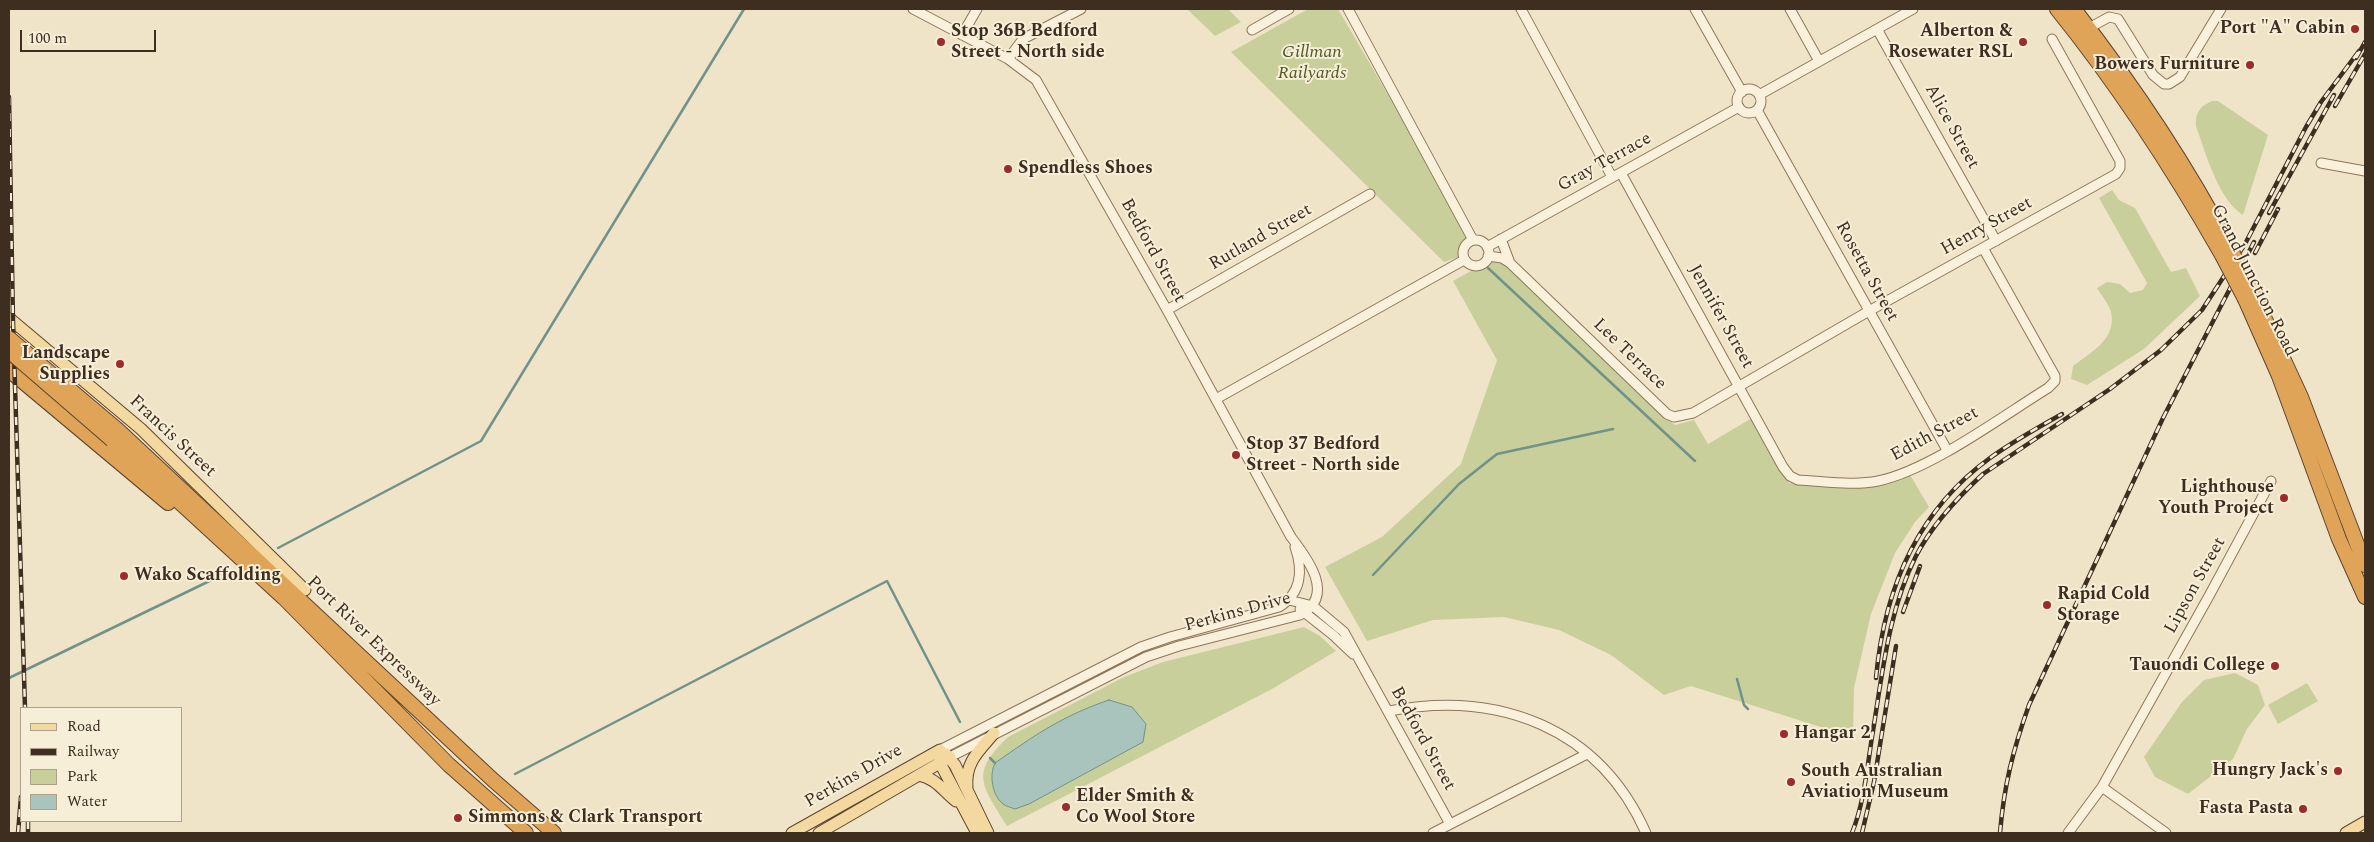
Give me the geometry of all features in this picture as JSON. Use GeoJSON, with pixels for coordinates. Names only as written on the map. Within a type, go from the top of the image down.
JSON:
{"type":"FeatureCollection","features":[{"type":"Feature","properties":{"kind":"highway","name":"Grand Junction Road"},"geometry":{"type":"LineString","coordinates":[[2057,9],[2151,137],[2226,251]]}},
{"type":"Feature","properties":{"kind":"highway","name":"Grand Junction Road"},"geometry":{"type":"LineString","coordinates":[[2074,9],[2163,131],[2207,203],[2226,251],[2301,397],[2365,565]]}},
{"type":"Feature","properties":{"kind":"highway","name":"Grand Junction Road"},"geometry":{"type":"LineString","coordinates":[[2248,294],[2362,581],[2365,597]]}},
{"type":"Feature","properties":{"kind":"highway","name":"Port River Expressway"},"geometry":{"type":"LineString","coordinates":[[9,338],[493,780],[554,833]]}},
{"type":"Feature","properties":{"kind":"highway","name":"Port River Expressway"},"geometry":{"type":"LineString","coordinates":[[9,351],[115,435],[266,582],[449,765],[526,833]]}},
{"type":"Feature","properties":{"kind":"highway"},"geometry":{"type":"LineString","coordinates":[[9,370],[266,582]]}},
{"type":"Feature","properties":{"kind":"highway"},"geometry":{"type":"LineString","coordinates":[[305,590],[373,660],[395,689]]}},
{"type":"Feature","properties":{"kind":"main road","name":"Francis Street"},"geometry":{"type":"LineString","coordinates":[[9,318],[141,430],[305,590]]}},
{"type":"Feature","properties":{"kind":"main road"},"geometry":{"type":"LineString","coordinates":[[988,833],[964,798],[969,765],[994,733]]}},
{"type":"Feature","properties":{"kind":"main road"},"geometry":{"type":"LineString","coordinates":[[940,750],[964,798],[976,833]]}},
{"type":"Feature","properties":{"kind":"main road","name":"Perkins Drive"},"geometry":{"type":"LineString","coordinates":[[792,833],[940,750]]}},
{"type":"Feature","properties":{"kind":"main road","name":"Perkins Drive"},"geometry":{"type":"LineString","coordinates":[[819,833],[945,760]]}},
{"type":"Feature","properties":{"kind":"main road"},"geometry":{"type":"LineString","coordinates":[[919,775],[930,779],[955,801],[964,798]]}},
{"type":"Feature","properties":{"kind":"main road"},"geometry":{"type":"LineString","coordinates":[[2347,833],[2365,822]]}},
{"type":"Feature","properties":{"kind":"street","name":"Bedford Street"},"geometry":{"type":"LineString","coordinates":[[914,9],[1008,59],[1027,72],[1043,90],[1167,310],[1291,537]]}},
{"type":"Feature","properties":{"kind":"street"},"geometry":{"type":"LineString","coordinates":[[962,35],[977,9]]}},
{"type":"Feature","properties":{"kind":"street"},"geometry":{"type":"LineString","coordinates":[[1008,59],[1023,39],[1081,9]]}},
{"type":"Feature","properties":{"kind":"street"},"geometry":{"type":"LineString","coordinates":[[1252,30],[1290,9]]}},
{"type":"Feature","properties":{"kind":"street"},"geometry":{"type":"LineString","coordinates":[[1348,9],[1473,240],[1482,242],[1488,252],[1485,262],[1480,266],[1469,265],[1464,260],[1463,250],[1473,240]]}},
{"type":"Feature","properties":{"kind":"street"},"geometry":{"type":"LineString","coordinates":[[1521,9],[1612,177]]}},
{"type":"Feature","properties":{"kind":"street"},"geometry":{"type":"LineString","coordinates":[[1695,9],[1742,92]]}},
{"type":"Feature","properties":{"kind":"street"},"geometry":{"type":"LineString","coordinates":[[1790,9],[1819,61]]}},
{"type":"Feature","properties":{"kind":"street"},"geometry":{"type":"LineString","coordinates":[[1759,95],[1913,9]]}},
{"type":"Feature","properties":{"kind":"street"},"geometry":{"type":"LineString","coordinates":[[2089,28],[2109,17],[2118,19],[2153,75],[2164,84],[2169,84],[2180,77],[2221,9]]}},
{"type":"Feature","properties":{"kind":"street","name":"Alice Street"},"geometry":{"type":"LineString","coordinates":[[1877,29],[1996,242]]}},
{"type":"Feature","properties":{"kind":"street","name":"Henry Street"},"geometry":{"type":"LineString","coordinates":[[1740,386],[1869,311],[2116,174],[2120,168],[2120,161],[2052,39]]}},
{"type":"Feature","properties":{"kind":"street"},"geometry":{"type":"LineString","coordinates":[[1753,90],[1759,95],[1761,102],[1757,110],[1748,113],[1739,107],[1738,99],[1742,92],[1753,90]]}},
{"type":"Feature","properties":{"kind":"street","name":"Gray Terrace"},"geometry":{"type":"LineString","coordinates":[[1488,252],[1501,239],[1739,107]]}},
{"type":"Feature","properties":{"kind":"street","name":"Rosetta Street"},"geometry":{"type":"LineString","coordinates":[[1757,110],[1947,450]]}},
{"type":"Feature","properties":{"kind":"street"},"geometry":{"type":"LineString","coordinates":[[2321,163],[2365,171]]}},
{"type":"Feature","properties":{"kind":"street","name":"Jennifer Street"},"geometry":{"type":"LineString","coordinates":[[1621,172],[1790,476]]}},
{"type":"Feature","properties":{"kind":"street","name":"Rutland Street"},"geometry":{"type":"LineString","coordinates":[[1167,310],[1370,194]]}},
{"type":"Feature","properties":{"kind":"street","name":"Lee Terrace"},"geometry":{"type":"LineString","coordinates":[[1501,239],[1510,263]]}},
{"type":"Feature","properties":{"kind":"street","name":"Edith Street"},"geometry":{"type":"LineString","coordinates":[[1790,476],[1798,480],[1879,481],[1915,467],[1947,450],[2048,388],[2055,381],[2053,372],[1983,248]]}},
{"type":"Feature","properties":{"kind":"street","name":"Lee Terrace"},"geometry":{"type":"LineString","coordinates":[[1488,252],[1510,263],[1667,414],[1674,417],[1693,413],[1740,386]]}},
{"type":"Feature","properties":{"kind":"street"},"geometry":{"type":"LineString","coordinates":[[1216,399],[1464,260]]}},
{"type":"Feature","properties":{"kind":"street","name":"Lipson Street"},"geometry":{"type":"LineString","coordinates":[[2068,833],[2102,787],[2271,481]]}},
{"type":"Feature","properties":{"kind":"street","name":"Perkins Drive"},"geometry":{"type":"LineString","coordinates":[[940,750],[1141,647],[1176,635],[1269,612],[1289,600],[1298,586],[1300,570],[1291,537]]}},
{"type":"Feature","properties":{"kind":"street","name":"Perkins Drive"},"geometry":{"type":"LineString","coordinates":[[945,760],[994,733],[1146,657],[1179,646],[1284,621],[1305,613],[1313,606],[1318,594],[1317,581],[1307,560],[1291,537]]}},
{"type":"Feature","properties":{"kind":"street","name":"Bedford Street"},"geometry":{"type":"LineString","coordinates":[[1289,600],[1313,606],[1344,632],[1450,824]]}},
{"type":"Feature","properties":{"kind":"street","name":"Bedford Street"},"geometry":{"type":"LineString","coordinates":[[1289,600],[1340,641],[1366,670]]}},
{"type":"Feature","properties":{"kind":"street"},"geometry":{"type":"LineString","coordinates":[[1389,711],[1447,704],[1489,708],[1540,723],[1587,754],[1619,787],[1646,833]]}},
{"type":"Feature","properties":{"kind":"street"},"geometry":{"type":"LineString","coordinates":[[1433,833],[1587,754]]}},
{"type":"Feature","properties":{"kind":"street"},"geometry":{"type":"LineString","coordinates":[[2102,787],[2166,833]]}},
{"type":"Feature","properties":{"kind":"green space"},"geometry":{"type":"Polygon","coordinates":[[[1187,9],[1228,9],[1241,22],[1215,36],[1187,9]]]}},
{"type":"Feature","properties":{"kind":"green space","name":"Gillman Railyards"},"geometry":{"type":"Polygon","coordinates":[[[1308,9],[1338,9],[1471,237],[1459,257],[1444,262],[1231,52],[1308,9]]]}},
{"type":"Feature","properties":{"kind":"green space"},"geometry":{"type":"Polygon","coordinates":[[[2212,101],[2218,101],[2268,135],[2243,215],[2234,208],[2220,187],[2196,126],[2196,117],[2199,111],[2212,101]]]}},
{"type":"Feature","properties":{"kind":"green space"},"geometry":{"type":"Polygon","coordinates":[[[2112,190],[2119,200],[2135,208],[2171,272],[2186,268],[2200,296],[2144,349],[2087,385],[2071,379],[2073,366],[2101,344],[2110,330],[2112,321],[2110,309],[2097,288],[2107,282],[2120,284],[2130,293],[2143,290],[2147,283],[2099,198],[2112,190]]]}},
{"type":"Feature","properties":{"kind":"green space"},"geometry":{"type":"Polygon","coordinates":[[[1496,257],[1675,425],[1694,420],[1708,444],[1752,418],[1789,483],[1869,487],[1909,473],[1929,507],[1915,522],[1895,553],[1871,614],[1854,688],[1853,735],[1846,735],[1691,686],[1664,695],[1611,655],[1559,630],[1504,617],[1433,620],[1367,641],[1325,567],[1382,537],[1461,464],[1497,360],[1453,281],[1496,257]]]}},
{"type":"Feature","properties":{"kind":"green space"},"geometry":{"type":"Polygon","coordinates":[[[1304,627],[1320,636],[1336,651],[1272,689],[1007,826],[991,800],[986,790],[984,771],[988,761],[1008,737],[1124,677],[1163,662],[1304,627]]]}},
{"type":"Feature","properties":{"kind":"green space"},"geometry":{"type":"Polygon","coordinates":[[[2235,673],[2258,685],[2265,705],[2247,729],[2233,759],[2188,794],[2155,777],[2144,757],[2182,702],[2204,680],[2235,673]]]}},
{"type":"Feature","properties":{"kind":"green space"},"geometry":{"type":"Polygon","coordinates":[[[2307,683],[2318,701],[2278,724],[2268,705],[2307,683]]]}},
{"type":"Feature","properties":{"kind":"water"},"geometry":{"type":"Polygon","coordinates":[[[1109,700],[1132,707],[1146,724],[1143,742],[1029,804],[1015,809],[1004,805],[999,800],[994,790],[992,779],[995,763],[1049,727],[1092,706],[1109,700]]]}},
{"type":"Feature","properties":{"kind":"waterway"},"geometry":{"type":"LineString","coordinates":[[278,548],[481,441],[744,9]]}},
{"type":"Feature","properties":{"kind":"waterway"},"geometry":{"type":"LineString","coordinates":[[1488,268],[1695,461]]}},
{"type":"Feature","properties":{"kind":"waterway"},"geometry":{"type":"LineString","coordinates":[[1373,575],[1459,484],[1497,454],[1613,429]]}},
{"type":"Feature","properties":{"kind":"waterway"},"geometry":{"type":"LineString","coordinates":[[9,678],[224,574]]}},
{"type":"Feature","properties":{"kind":"waterway"},"geometry":{"type":"LineString","coordinates":[[515,774],[887,581],[960,722]]}},
{"type":"Feature","properties":{"kind":"waterway"},"geometry":{"type":"LineString","coordinates":[[1737,679],[1744,705],[1748,709]]}},
{"type":"Feature","properties":{"kind":"waterway"},"geometry":{"type":"LineString","coordinates":[[990,758],[995,763]]}},
{"type":"Feature","properties":{"kind":"railway"},"geometry":{"type":"LineString","coordinates":[[2356,58],[2365,42]]}},
{"type":"Feature","properties":{"kind":"railway"},"geometry":{"type":"LineString","coordinates":[[1852,833],[1865,786],[1892,622],[1906,577],[1922,545],[1955,502],[1983,474],[2110,389],[2161,350],[2202,310],[2245,244],[2321,102],[2359,51]]}},
{"type":"Feature","properties":{"kind":"railway"},"geometry":{"type":"LineString","coordinates":[[2335,106],[2365,54]]}},
{"type":"Feature","properties":{"kind":"railway"},"geometry":{"type":"LineString","coordinates":[[2269,213],[2334,95]]}},
{"type":"Feature","properties":{"kind":"railway"},"geometry":{"type":"LineString","coordinates":[[9,97],[13,321],[25,707]]}},
{"type":"Feature","properties":{"kind":"railway"},"geometry":{"type":"LineString","coordinates":[[2255,253],[2278,209]]}},
{"type":"Feature","properties":{"kind":"railway"},"geometry":{"type":"LineString","coordinates":[[2000,833],[2010,768],[2029,705],[2163,418],[2254,242]]}},
{"type":"Feature","properties":{"kind":"railway"},"geometry":{"type":"LineString","coordinates":[[1876,678],[1880,645],[1896,584],[1924,528],[1943,502],[1964,479],[1990,458],[2062,414]]}},
{"type":"Feature","properties":{"kind":"railway"},"geometry":{"type":"LineString","coordinates":[[1903,612],[1920,566]]}},
{"type":"Feature","properties":{"kind":"railway"},"geometry":{"type":"LineString","coordinates":[[1862,833],[1874,782],[1896,646]]}},
{"type":"Feature","properties":{"kind":"railway"},"geometry":{"type":"LineString","coordinates":[[18,833],[20,809]]}},
{"type":"Feature","properties":{"kind":"railway"},"geometry":{"type":"LineString","coordinates":[[28,822],[28,833]]}},
{"type":"Feature","properties":{"kind":"place","name":"Port \"A\" Cabin"},"geometry":{"type":"Point","coordinates":[2355,29]}},
{"type":"Feature","properties":{"kind":"place","name":"Stop 36B Bedford Street - North side"},"geometry":{"type":"Point","coordinates":[941,42]}},
{"type":"Feature","properties":{"kind":"place","name":"Alberton & Rosewater RSL"},"geometry":{"type":"Point","coordinates":[2023,42]}},
{"type":"Feature","properties":{"kind":"place","name":"Bowers Furniture"},"geometry":{"type":"Point","coordinates":[2250,65]}},
{"type":"Feature","properties":{"kind":"place","name":"Spendless Shoes"},"geometry":{"type":"Point","coordinates":[1008,169]}},
{"type":"Feature","properties":{"kind":"place","name":"Landscape Supplies"},"geometry":{"type":"Point","coordinates":[120,364]}},
{"type":"Feature","properties":{"kind":"place","name":"Stop 37 Bedford Street - North side"},"geometry":{"type":"Point","coordinates":[1236,455]}},
{"type":"Feature","properties":{"kind":"place","name":"Lighthouse Youth Project"},"geometry":{"type":"Point","coordinates":[2284,498]}},
{"type":"Feature","properties":{"kind":"place","name":"Wako Scaffolding"},"geometry":{"type":"Point","coordinates":[124,576]}},
{"type":"Feature","properties":{"kind":"place","name":"Rapid Cold Storage"},"geometry":{"type":"Point","coordinates":[2047,605]}},
{"type":"Feature","properties":{"kind":"place","name":"Tauondi College"},"geometry":{"type":"Point","coordinates":[2275,666]}},
{"type":"Feature","properties":{"kind":"place","name":"Hangar 2"},"geometry":{"type":"Point","coordinates":[1784,734]}},
{"type":"Feature","properties":{"kind":"place","name":"Hungry Jack's"},"geometry":{"type":"Point","coordinates":[2338,771]}},
{"type":"Feature","properties":{"kind":"place","name":"South Australian Aviation Museum"},"geometry":{"type":"Point","coordinates":[1791,782]}},
{"type":"Feature","properties":{"kind":"place","name":"Elder Smith & Co Wool Store"},"geometry":{"type":"Point","coordinates":[1066,807]}},
{"type":"Feature","properties":{"kind":"place","name":"Fasta Pasta"},"geometry":{"type":"Point","coordinates":[2303,809]}},
{"type":"Feature","properties":{"kind":"place","name":"Simmons & Clark Transport"},"geometry":{"type":"Point","coordinates":[458,818]}}]}
